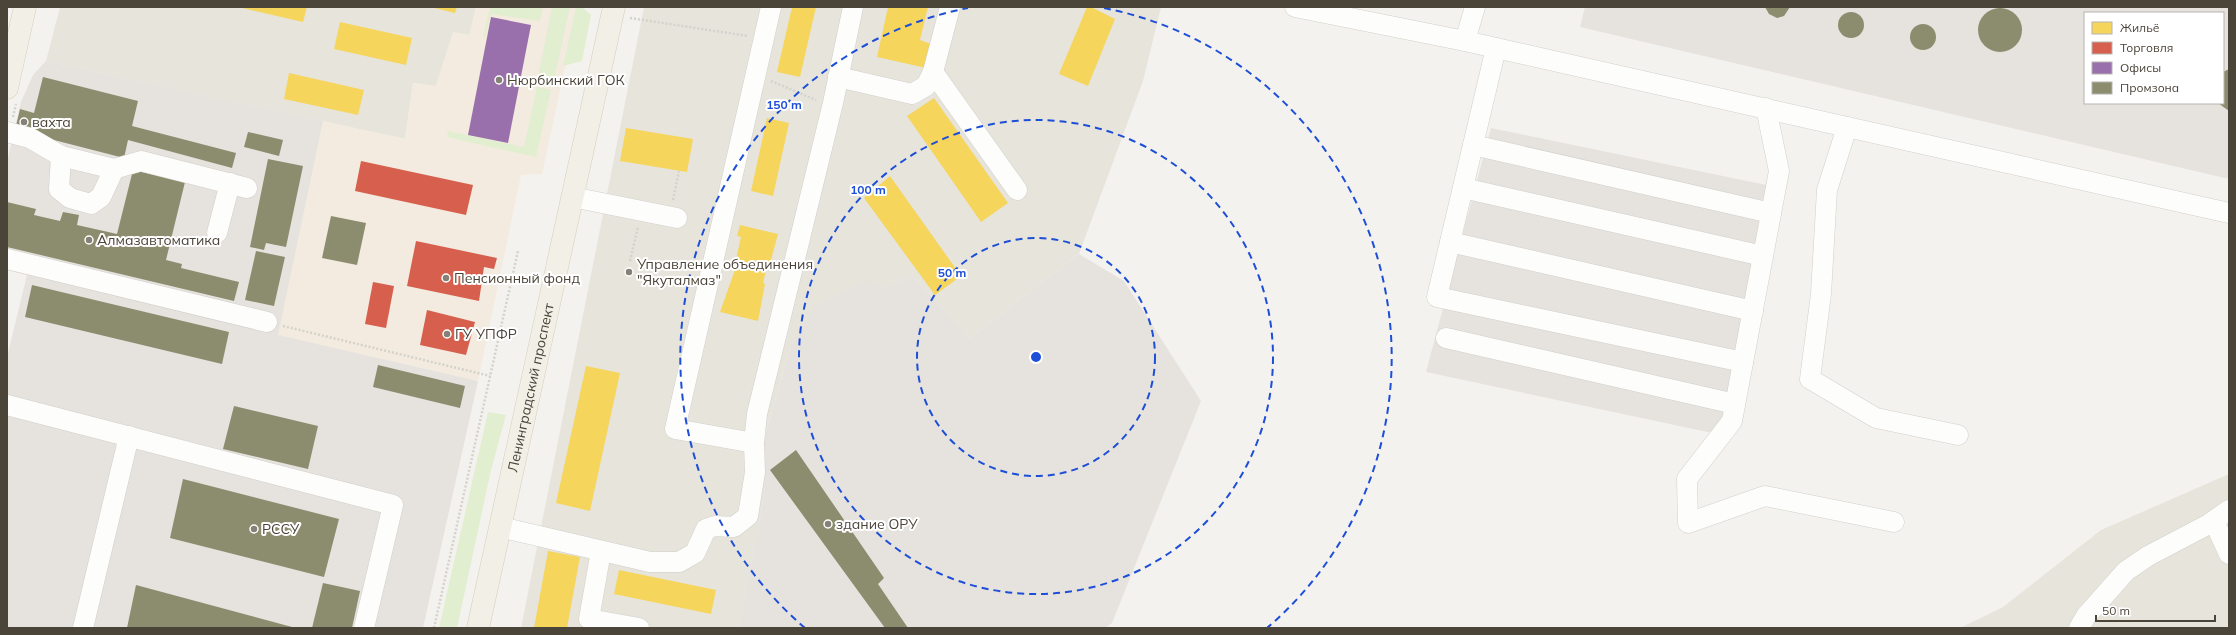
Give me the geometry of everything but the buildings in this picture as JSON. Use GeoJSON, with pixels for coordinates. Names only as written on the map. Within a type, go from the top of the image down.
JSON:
{"type":"FeatureCollection","features":[{"type":"Feature","properties":{"kind":"main road"},"geometry":{"type":"LineString","coordinates":[[12,93],[24,7]]}},
{"type":"Feature","properties":{"kind":"main road","name":"Ленинградский проспект"},"geometry":{"type":"LineString","coordinates":[[478,628],[572,197],[621,12]]}},
{"type":"Feature","properties":{"kind":"street"},"geometry":{"type":"LineString","coordinates":[[754,443],[675,429],[771,7]]}},
{"type":"Feature","properties":{"kind":"street"},"geometry":{"type":"LineString","coordinates":[[500,527],[650,562],[679,562],[695,553],[706,529],[714,526],[734,527],[748,516],[755,472],[754,443],[757,414],[785,305],[853,7]]}},
{"type":"Feature","properties":{"kind":"street"},"geometry":{"type":"LineString","coordinates":[[838,77],[912,94],[926,86],[933,72],[950,7]]}},
{"type":"Feature","properties":{"kind":"street"},"geometry":{"type":"LineString","coordinates":[[1295,7],[1496,48],[2229,213]]}},
{"type":"Feature","properties":{"kind":"street"},"geometry":{"type":"LineString","coordinates":[[1464,41],[1475,7]]}},
{"type":"Feature","properties":{"kind":"street"},"geometry":{"type":"LineString","coordinates":[[1496,48],[1437,297],[1743,362]]}},
{"type":"Feature","properties":{"kind":"street"},"geometry":{"type":"LineString","coordinates":[[933,72],[1017,190]]}},
{"type":"Feature","properties":{"kind":"street"},"geometry":{"type":"LineString","coordinates":[[1766,108],[1779,171],[1732,420],[1687,479],[1688,523],[1765,496],[1894,522]]}},
{"type":"Feature","properties":{"kind":"street"},"geometry":{"type":"LineString","coordinates":[[1847,126],[1827,190],[1820,294],[1810,379],[1876,418],[1958,435]]}},
{"type":"Feature","properties":{"kind":"street"},"geometry":{"type":"LineString","coordinates":[[8,133],[30,138],[61,156],[114,169],[141,161],[239,185],[217,232]]}},
{"type":"Feature","properties":{"kind":"street"},"geometry":{"type":"LineString","coordinates":[[1473,145],[1771,213]]}},
{"type":"Feature","properties":{"kind":"street"},"geometry":{"type":"LineString","coordinates":[[61,156],[59,189],[70,198],[91,204],[101,197],[114,169]]}},
{"type":"Feature","properties":{"kind":"street"},"geometry":{"type":"LineString","coordinates":[[1463,188],[1763,256]]}},
{"type":"Feature","properties":{"kind":"street"},"geometry":{"type":"LineString","coordinates":[[572,197],[673,217]]}},
{"type":"Feature","properties":{"kind":"street"},"geometry":{"type":"LineString","coordinates":[[1450,242],[1752,311]]}},
{"type":"Feature","properties":{"kind":"street"},"geometry":{"type":"LineString","coordinates":[[7,259],[267,322]]}},
{"type":"Feature","properties":{"kind":"street"},"geometry":{"type":"LineString","coordinates":[[1446,338],[1735,404]]}},
{"type":"Feature","properties":{"kind":"street"},"geometry":{"type":"LineString","coordinates":[[7,406],[393,504],[364,628]]}},
{"type":"Feature","properties":{"kind":"street"},"geometry":{"type":"LineString","coordinates":[[83,628],[129,436]]}},
{"type":"Feature","properties":{"kind":"street"},"geometry":{"type":"LineString","coordinates":[[2079,628],[2086,616],[2126,571],[2148,556],[2221,516],[2229,554]]}},
{"type":"Feature","properties":{"kind":"street"},"geometry":{"type":"LineString","coordinates":[[601,551],[588,624],[639,628]]}},
{"type":"Feature","properties":{"kind":"path"},"geometry":{"type":"LineString","coordinates":[[621,12],[754,37]]}},
{"type":"Feature","properties":{"kind":"path"},"geometry":{"type":"LineString","coordinates":[[756,74],[812,100]]}},
{"type":"Feature","properties":{"kind":"path"},"geometry":{"type":"LineString","coordinates":[[8,133],[12,93]]}},
{"type":"Feature","properties":{"kind":"path"},"geometry":{"type":"LineString","coordinates":[[673,217],[679,171]]}},
{"type":"Feature","properties":{"kind":"path"},"geometry":{"type":"LineString","coordinates":[[630,261],[641,211]]}},
{"type":"Feature","properties":{"kind":"path"},"geometry":{"type":"LineString","coordinates":[[434,628],[518,251]]}},
{"type":"Feature","properties":{"kind":"path"},"geometry":{"type":"LineString","coordinates":[[267,322],[490,376]]}},
{"type":"Feature","properties":{"kind":"shaded area"},"geometry":{"type":"Polygon","coordinates":[[[60,7],[476,7],[470,35],[453,33],[436,86],[413,83],[405,139],[46,61],[60,7]]]}},
{"type":"Feature","properties":{"kind":"shaded area"},"geometry":{"type":"Polygon","coordinates":[[[476,7],[578,7],[542,174],[521,175],[478,381],[277,335],[323,121],[405,139],[413,83],[436,86],[453,32],[469,35],[476,7]]]}},
{"type":"Feature","properties":{"kind":"shaded area"},"geometry":{"type":"Polygon","coordinates":[[[644,7],[1161,7],[1143,81],[1079,254],[970,338],[912,276],[883,287],[791,346],[759,456],[765,492],[738,628],[521,628],[644,7]]]}},
{"type":"Feature","properties":{"kind":"shaded area"},"geometry":{"type":"Polygon","coordinates":[[[1585,7],[2229,7],[2229,179],[1580,27],[1585,7]]]}},
{"type":"Feature","properties":{"kind":"shaded area"},"geometry":{"type":"Polygon","coordinates":[[[46,61],[323,121],[278,335],[478,381],[423,628],[7,628],[7,357],[27,275],[7,270],[7,162],[21,102],[33,75],[46,61]]]}},
{"type":"Feature","properties":{"kind":"shaded area"},"geometry":{"type":"Polygon","coordinates":[[[1491,128],[1771,186],[1732,389],[1717,434],[1426,372],[1491,128]]]}},
{"type":"Feature","properties":{"kind":"shaded area"},"geometry":{"type":"Polygon","coordinates":[[[1079,254],[1124,281],[1201,401],[1112,623],[1105,628],[738,628],[765,492],[759,457],[791,346],[815,305],[870,280],[883,287],[912,276],[970,338],[1079,254]]]}},
{"type":"Feature","properties":{"kind":"shaded area"},"geometry":{"type":"Polygon","coordinates":[[[2229,474],[2229,628],[1960,628],[2003,607],[2101,530],[2229,474]]]}},
{"type":"Feature","properties":{"kind":"green space"},"geometry":{"type":"Polygon","coordinates":[[[490,7],[543,7],[540,21],[491,14],[485,37],[483,37],[490,7]]]}},
{"type":"Feature","properties":{"kind":"green space"},"geometry":{"type":"Polygon","coordinates":[[[552,7],[570,7],[554,80],[538,77],[552,7]]]}},
{"type":"Feature","properties":{"kind":"green space"},"geometry":{"type":"Polygon","coordinates":[[[576,7],[582,7],[591,15],[582,61],[563,66],[576,7]]]}},
{"type":"Feature","properties":{"kind":"green space"},"geometry":{"type":"Polygon","coordinates":[[[537,87],[551,90],[536,157],[447,137],[448,131],[524,147],[537,87]]]}},
{"type":"Feature","properties":{"kind":"green space"},"geometry":{"type":"Polygon","coordinates":[[[488,412],[506,415],[491,470],[457,628],[439,628],[488,412]]]}},
{"type":"Feature","properties":{"kind":"place","name":"Нюрбинский ГОК"},"geometry":{"type":"Point","coordinates":[499,80]}},
{"type":"Feature","properties":{"kind":"place","name":"вахта"},"geometry":{"type":"Point","coordinates":[24,122]}},
{"type":"Feature","properties":{"kind":"place","name":"Алмазавтоматика"},"geometry":{"type":"Point","coordinates":[89,240]}},
{"type":"Feature","properties":{"kind":"place","name":"Управление объединения \"Якуталмаз\""},"geometry":{"type":"Point","coordinates":[629,272]}},
{"type":"Feature","properties":{"kind":"place","name":"Пенсионный фонд"},"geometry":{"type":"Point","coordinates":[446,278]}},
{"type":"Feature","properties":{"kind":"place","name":"ГУ УПФР"},"geometry":{"type":"Point","coordinates":[447,334]}},
{"type":"Feature","properties":{"kind":"place","name":"здание ОРУ"},"geometry":{"type":"Point","coordinates":[828,524]}},
{"type":"Feature","properties":{"kind":"place","name":"РССУ"},"geometry":{"type":"Point","coordinates":[254,529]}}]}
